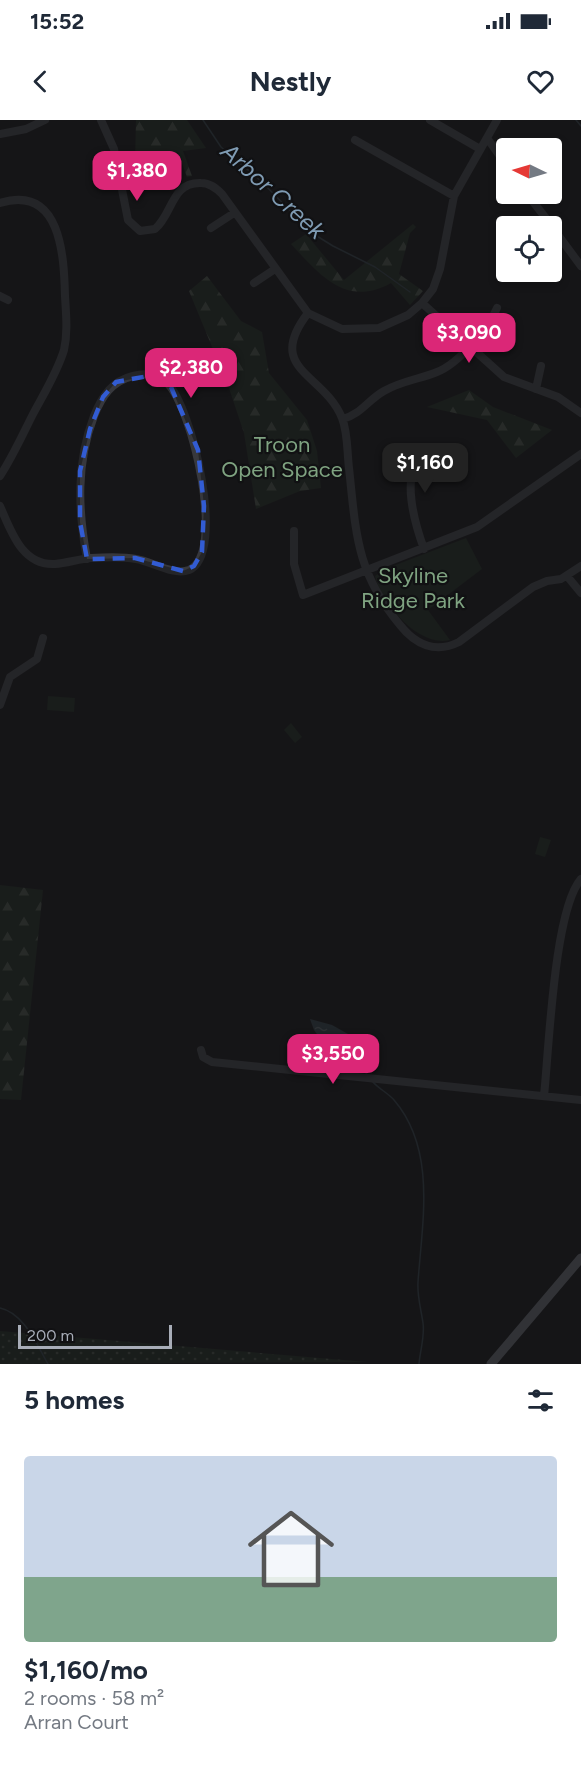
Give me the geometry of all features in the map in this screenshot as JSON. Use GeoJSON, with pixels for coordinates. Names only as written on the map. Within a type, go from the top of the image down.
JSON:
{"type":"FeatureCollection","features":[{"type":"Feature","properties":{"kind":"main road"},"geometry":{"type":"LineString","coordinates":[[491,1364],[581,1258]]}},
{"type":"Feature","properties":{"kind":"street"},"geometry":{"type":"LineString","coordinates":[[0,134],[26,129],[45,120]]}},
{"type":"Feature","properties":{"kind":"street"},"geometry":{"type":"LineString","coordinates":[[100,120],[114,149],[128,220],[135,228],[145,231],[157,227],[176,195],[184,187],[194,183],[213,186],[308,313],[342,329],[371,330],[399,321],[422,303],[438,276],[454,196],[497,120]]}},
{"type":"Feature","properties":{"kind":"street"},"geometry":{"type":"LineString","coordinates":[[430,120],[480,149]]}},
{"type":"Feature","properties":{"kind":"street"},"geometry":{"type":"LineString","coordinates":[[487,138],[496,151]]}},
{"type":"Feature","properties":{"kind":"street"},"geometry":{"type":"LineString","coordinates":[[355,140],[454,196]]}},
{"type":"Feature","properties":{"kind":"street"},"geometry":{"type":"LineString","coordinates":[[0,203],[15,201],[32,204],[48,214],[56,226],[62,246],[66,330],[60,362],[0,476]]}},
{"type":"Feature","properties":{"kind":"street"},"geometry":{"type":"LineString","coordinates":[[535,204],[544,216]]}},
{"type":"Feature","properties":{"kind":"street"},"geometry":{"type":"LineString","coordinates":[[211,228],[234,213]]}},
{"type":"Feature","properties":{"kind":"street"},"geometry":{"type":"LineString","coordinates":[[562,239],[579,260]]}},
{"type":"Feature","properties":{"kind":"street"},"geometry":{"type":"LineString","coordinates":[[254,283],[274,269]]}},
{"type":"Feature","properties":{"kind":"street"},"geometry":{"type":"LineString","coordinates":[[0,297],[8,300]]}},
{"type":"Feature","properties":{"kind":"street"},"geometry":{"type":"LineString","coordinates":[[422,303],[504,377],[559,397],[581,413]]}},
{"type":"Feature","properties":{"kind":"street"},"geometry":{"type":"LineString","coordinates":[[343,419],[357,414],[376,396],[394,385],[447,367],[492,319],[497,308]]}},
{"type":"Feature","properties":{"kind":"street"},"geometry":{"type":"LineString","coordinates":[[308,313],[294,334],[293,359],[330,399],[343,419],[358,547],[366,572],[378,598],[414,640],[433,648],[449,647],[461,641],[533,587],[567,576],[581,566]]}},
{"type":"Feature","properties":{"kind":"street"},"geometry":{"type":"LineString","coordinates":[[536,389],[541,366]]}},
{"type":"Feature","properties":{"kind":"street"},"geometry":{"type":"LineString","coordinates":[[0,506],[18,543],[34,560],[55,564],[122,557],[183,571],[194,566],[202,552],[204,506],[198,450],[175,394],[167,382],[158,377],[139,374],[116,382],[104,397],[94,418],[85,445],[79,487],[81,522],[87,559]]}},
{"type":"Feature","properties":{"kind":"street"},"geometry":{"type":"LineString","coordinates":[[294,531],[295,569],[303,595],[462,534],[497,516],[581,454]]}},
{"type":"Feature","properties":{"kind":"street"},"geometry":{"type":"LineString","coordinates":[[424,549],[416,526],[411,483],[412,472],[417,462],[428,455],[453,455]]}},
{"type":"Feature","properties":{"kind":"street"},"geometry":{"type":"LineString","coordinates":[[567,576],[581,593]]}},
{"type":"Feature","properties":{"kind":"street"},"geometry":{"type":"LineString","coordinates":[[0,705],[10,676],[38,664],[43,638]]}},
{"type":"Feature","properties":{"kind":"street"},"geometry":{"type":"LineString","coordinates":[[544,1096],[562,923],[574,886],[581,879]]}},
{"type":"Feature","properties":{"kind":"street"},"geometry":{"type":"LineString","coordinates":[[201,1050],[203,1057],[212,1062],[581,1100]]}},
{"type":"Feature","properties":{"kind":"highlighted area"},"geometry":{"type":"Polygon","coordinates":[[[154,375],[171,387],[198,450],[204,506],[202,552],[194,566],[183,571],[135,558],[87,559],[80,522],[80,471],[90,429],[103,397],[116,382],[154,375]]]}},
{"type":"Feature","properties":{"kind":"green space"},"geometry":{"type":"Polygon","coordinates":[[[136,120],[187,120],[206,148],[183,151],[192,176],[187,177],[178,152],[155,167],[135,166],[136,120]]]}},
{"type":"Feature","properties":{"kind":"green space"},"geometry":{"type":"Polygon","coordinates":[[[413,224],[416,227],[410,233],[399,274],[423,291],[410,305],[391,283],[375,290],[360,292],[347,290],[335,284],[313,267],[291,244],[306,234],[344,280],[413,224]]]}},
{"type":"Feature","properties":{"kind":"green space","name":"Troon Open Space"},"geometry":{"type":"Polygon","coordinates":[[[207,276],[241,321],[262,332],[269,373],[307,420],[317,451],[321,488],[300,491],[256,509],[244,433],[229,388],[189,291],[207,276]]]}},
{"type":"Feature","properties":{"kind":"green space"},"geometry":{"type":"Polygon","coordinates":[[[469,390],[493,407],[552,430],[516,458],[487,420],[427,407],[469,390]]]}},
{"type":"Feature","properties":{"kind":"green space","name":"Skyline Ridge Park"},"geometry":{"type":"Polygon","coordinates":[[[466,538],[482,569],[428,610],[450,640],[438,641],[426,637],[403,621],[393,610],[385,599],[375,576],[385,569],[466,538]]]}},
{"type":"Feature","properties":{"kind":"green space"},"geometry":{"type":"Polygon","coordinates":[[[48,696],[75,698],[74,712],[47,710],[48,696]]]}},
{"type":"Feature","properties":{"kind":"green space"},"geometry":{"type":"Polygon","coordinates":[[[291,723],[302,737],[295,743],[284,730],[291,723]]]}},
{"type":"Feature","properties":{"kind":"green space"},"geometry":{"type":"Polygon","coordinates":[[[540,837],[551,840],[545,857],[535,854],[540,837]]]}},
{"type":"Feature","properties":{"kind":"green space"},"geometry":{"type":"Polygon","coordinates":[[[0,885],[43,890],[21,1100],[0,1099],[0,885]]]}},
{"type":"Feature","properties":{"kind":"green space"},"geometry":{"type":"Polygon","coordinates":[[[0,1331],[367,1362],[0,1364],[0,1331]]]}},
{"type":"Feature","properties":{"kind":"water"},"geometry":{"type":"Polygon","coordinates":[[[310,1019],[332,1025],[364,1043],[359,1063],[336,1060],[314,1030],[310,1019]]]}},
{"type":"Feature","properties":{"kind":"waterway","name":"Arbor Creek"},"geometry":{"type":"LineString","coordinates":[[203,120],[221,147],[261,181],[312,233],[375,267],[410,292]]}},
{"type":"Feature","properties":{"kind":"waterway"},"geometry":{"type":"LineString","coordinates":[[576,120],[581,126]]}},
{"type":"Feature","properties":{"kind":"waterway"},"geometry":{"type":"LineString","coordinates":[[359,1063],[368,1076]]}},
{"type":"Feature","properties":{"kind":"waterway"},"geometry":{"type":"LineString","coordinates":[[373,1082],[394,1100],[408,1120],[422,1164],[424,1212],[418,1287],[423,1338],[419,1364]]}},
{"type":"Feature","properties":{"kind":"waterway"},"geometry":{"type":"LineString","coordinates":[[0,1308],[9,1311],[23,1323],[48,1364]]}}]}
